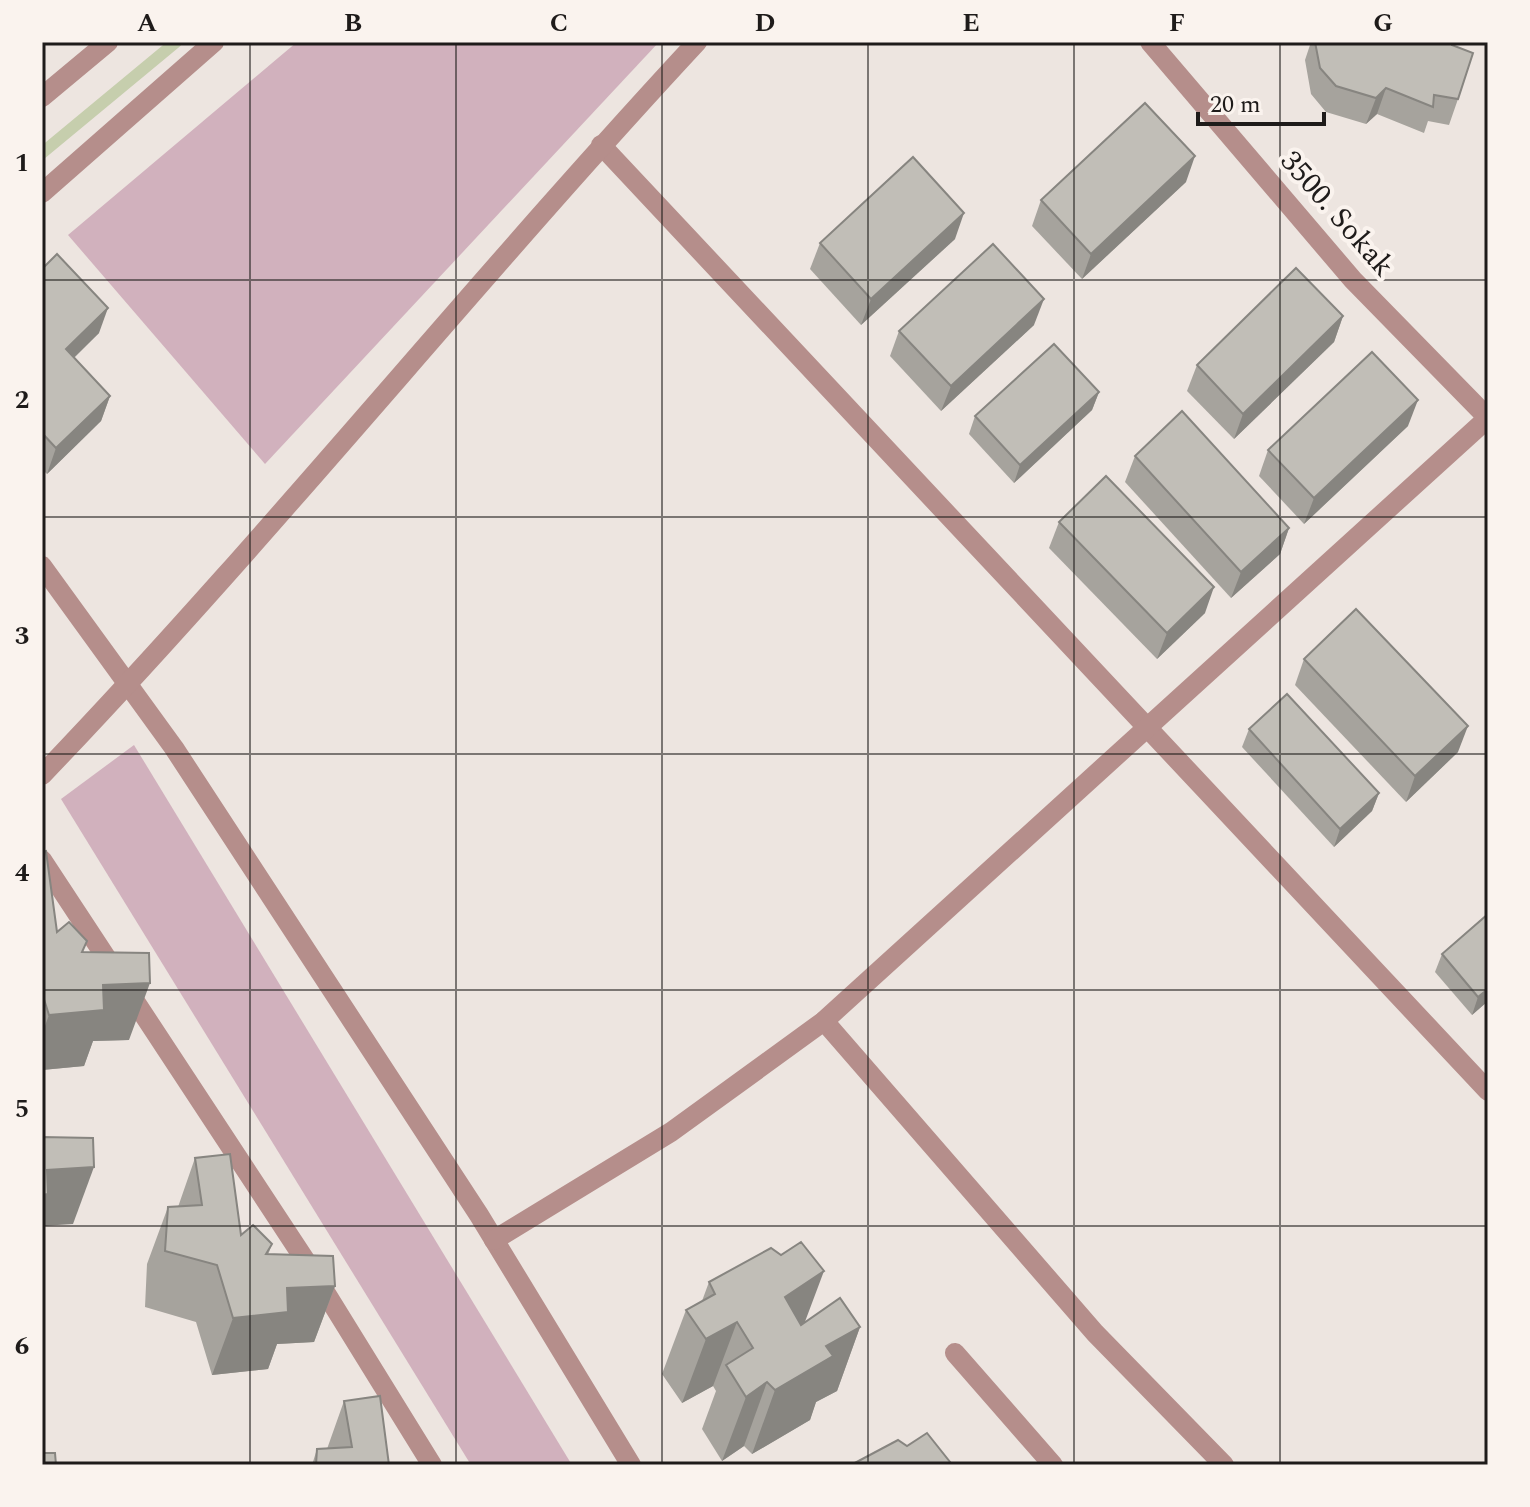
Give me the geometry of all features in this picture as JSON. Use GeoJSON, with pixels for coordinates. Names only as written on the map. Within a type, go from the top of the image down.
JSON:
{"type":"FeatureCollection","features":[{"type":"Feature","properties":{"kind":"street"},"geometry":{"type":"LineString","coordinates":[[42,97],[108,42]]}},
{"type":"Feature","properties":{"kind":"street"},"geometry":{"type":"LineString","coordinates":[[42,193],[214,42]]}},
{"type":"Feature","properties":{"kind":"street"},"geometry":{"type":"LineString","coordinates":[[42,775],[128,685],[601,145],[697,42]]}},
{"type":"Feature","properties":{"kind":"street","name":"3500. Sokak"},"geometry":{"type":"LineString","coordinates":[[1150,42],[1353,280],[1488,418]]}},
{"type":"Feature","properties":{"kind":"street"},"geometry":{"type":"LineString","coordinates":[[601,145],[1488,1091]]}},
{"type":"Feature","properties":{"kind":"street"},"geometry":{"type":"LineString","coordinates":[[494,1240],[671,1132],[824,1021],[1488,418]]}},
{"type":"Feature","properties":{"kind":"street"},"geometry":{"type":"LineString","coordinates":[[42,566],[174,748],[494,1240],[631,1465]]}},
{"type":"Feature","properties":{"kind":"street"},"geometry":{"type":"LineString","coordinates":[[42,860],[309,1266],[432,1465]]}},
{"type":"Feature","properties":{"kind":"street"},"geometry":{"type":"LineString","coordinates":[[824,1021],[1095,1333],[1224,1465]]}},
{"type":"Feature","properties":{"kind":"street"},"geometry":{"type":"LineString","coordinates":[[955,1353],[1053,1465]]}},
{"type":"Feature","properties":{"kind":"shaded area"},"geometry":{"type":"Polygon","coordinates":[[[297,42],[659,42],[265,464],[68,235],[297,42]]]}},
{"type":"Feature","properties":{"kind":"shaded area"},"geometry":{"type":"Polygon","coordinates":[[[134,745],[572,1465],[471,1465],[61,799],[134,745]]]}},
{"type":"Feature","properties":{"kind":"building"},"geometry":{"type":"Polygon","coordinates":[[[1315,42],[1452,42],[1452,45],[1473,53],[1458,99],[1434,95],[1433,107],[1386,88],[1376,98],[1336,86],[1320,68],[1315,42]]]}},
{"type":"Feature","properties":{"kind":"building"},"geometry":{"type":"Polygon","coordinates":[[[1145,103],[1195,156],[1091,254],[1041,200],[1145,103]]]}},
{"type":"Feature","properties":{"kind":"building"},"geometry":{"type":"Polygon","coordinates":[[[913,157],[964,213],[871,299],[820,243],[913,157]]]}},
{"type":"Feature","properties":{"kind":"building"},"geometry":{"type":"Polygon","coordinates":[[[993,244],[1044,299],[951,386],[899,331],[993,244]]]}},
{"type":"Feature","properties":{"kind":"building"},"geometry":{"type":"Polygon","coordinates":[[[57,254],[108,308],[66,349],[110,396],[56,448],[42,433],[42,269],[57,254]]]}},
{"type":"Feature","properties":{"kind":"building"},"geometry":{"type":"Polygon","coordinates":[[[1296,268],[1343,316],[1243,414],[1197,365],[1296,268]]]}},
{"type":"Feature","properties":{"kind":"building"},"geometry":{"type":"Polygon","coordinates":[[[1054,344],[1099,392],[1020,465],[975,416],[1054,344]]]}},
{"type":"Feature","properties":{"kind":"building"},"geometry":{"type":"Polygon","coordinates":[[[1372,352],[1418,400],[1314,498],[1268,450],[1372,352]]]}},
{"type":"Feature","properties":{"kind":"building"},"geometry":{"type":"Polygon","coordinates":[[[1182,411],[1289,528],[1241,572],[1135,456],[1182,411]]]}},
{"type":"Feature","properties":{"kind":"building"},"geometry":{"type":"Polygon","coordinates":[[[1106,476],[1214,587],[1167,633],[1059,522],[1106,476]]]}},
{"type":"Feature","properties":{"kind":"building"},"geometry":{"type":"Polygon","coordinates":[[[1356,609],[1468,726],[1415,776],[1304,659],[1356,609]]]}},
{"type":"Feature","properties":{"kind":"building"},"geometry":{"type":"Polygon","coordinates":[[[1287,694],[1379,793],[1340,829],[1249,729],[1287,694]]]}},
{"type":"Feature","properties":{"kind":"building"},"geometry":{"type":"Polygon","coordinates":[[[46,851],[57,932],[69,922],[87,941],[82,952],[149,953],[150,983],[103,985],[104,1010],[49,1015],[42,993],[42,852],[46,851]]]}},
{"type":"Feature","properties":{"kind":"building"},"geometry":{"type":"Polygon","coordinates":[[[1488,914],[1488,989],[1478,997],[1442,954],[1488,914]]]}},
{"type":"Feature","properties":{"kind":"building"},"geometry":{"type":"Polygon","coordinates":[[[42,1137],[93,1138],[94,1167],[47,1170],[48,1194],[42,1195],[42,1137]]]}},
{"type":"Feature","properties":{"kind":"building"},"geometry":{"type":"Polygon","coordinates":[[[230,1154],[241,1235],[253,1225],[272,1244],[266,1254],[333,1256],[335,1286],[287,1288],[288,1312],[233,1318],[217,1265],[165,1251],[168,1207],[202,1205],[195,1158],[230,1154]]]}},
{"type":"Feature","properties":{"kind":"building"},"geometry":{"type":"Polygon","coordinates":[[[801,1242],[824,1271],[785,1297],[801,1325],[840,1298],[860,1327],[826,1346],[833,1356],[775,1390],[767,1382],[746,1397],[726,1365],[753,1348],[737,1322],[706,1339],[686,1310],[715,1294],[709,1282],[771,1248],[781,1255],[801,1242]]]}},
{"type":"Feature","properties":{"kind":"building"},"geometry":{"type":"Polygon","coordinates":[[[380,1396],[389,1465],[316,1465],[317,1449],[352,1447],[344,1401],[380,1396]]]}},
{"type":"Feature","properties":{"kind":"building"},"geometry":{"type":"Polygon","coordinates":[[[927,1433],[950,1462],[945,1465],[851,1465],[898,1440],[907,1446],[927,1433]]]}},
{"type":"Feature","properties":{"kind":"building"},"geometry":{"type":"Polygon","coordinates":[[[42,1453],[55,1453],[56,1465],[42,1465],[42,1453]]]}},
{"type":"Feature","properties":{"kind":"waterway"},"geometry":{"type":"LineString","coordinates":[[42,153],[176,42]]}}]}
